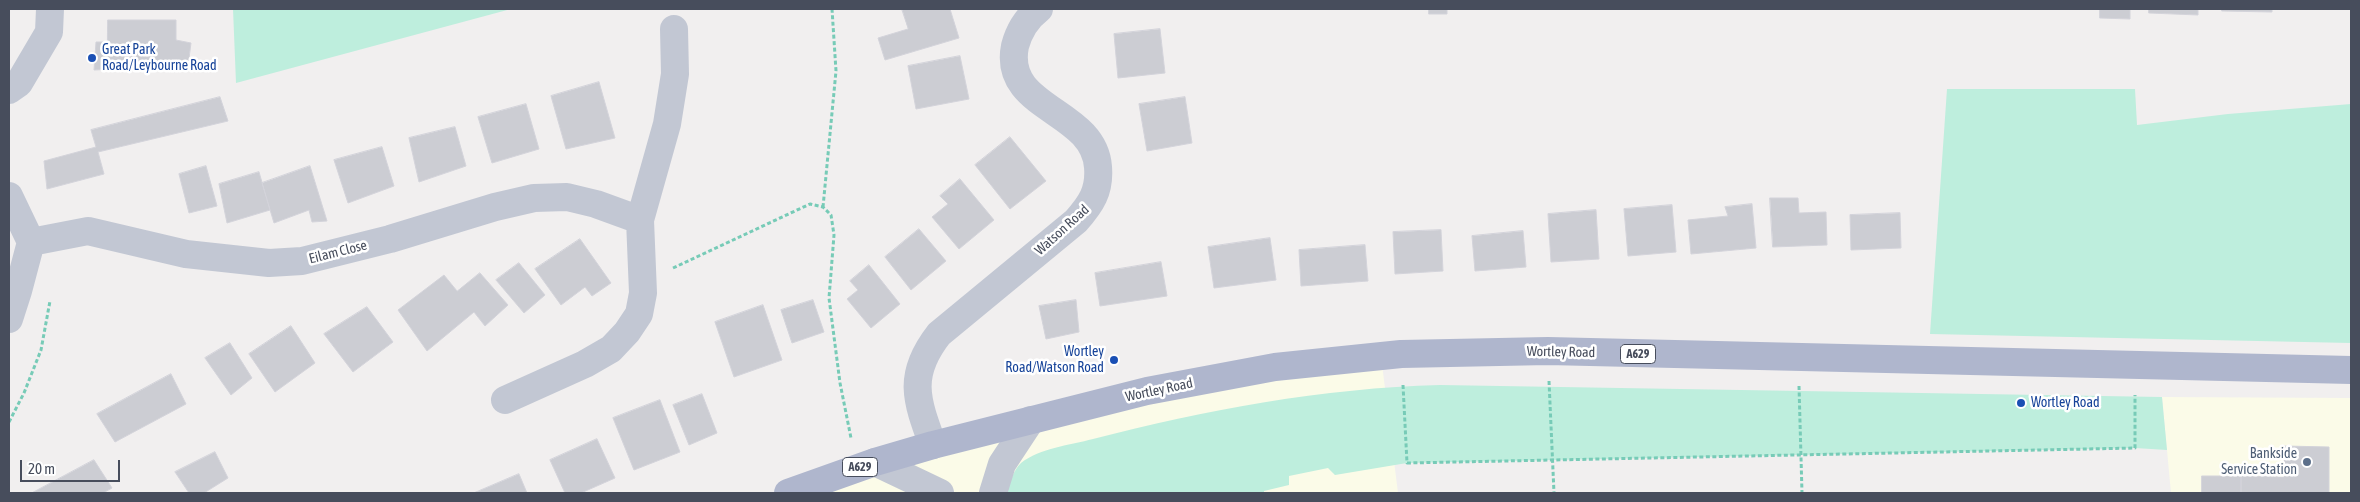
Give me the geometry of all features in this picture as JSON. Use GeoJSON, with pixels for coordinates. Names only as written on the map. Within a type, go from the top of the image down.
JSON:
{"type":"FeatureCollection","features":[{"type":"Feature","properties":{"kind":"main road","name":"Wortley Road"},"geometry":{"type":"LineString","coordinates":[[788,493],[868,464],[933,445],[1147,391],[1275,367],[1401,354],[1548,351],[2351,370]]}},
{"type":"Feature","properties":{"kind":"street"},"geometry":{"type":"LineString","coordinates":[[9,90],[19,83],[50,32],[50,9]]}},
{"type":"Feature","properties":{"kind":"street","name":"Watson Road"},"geometry":{"type":"LineString","coordinates":[[933,445],[919,407],[917,376],[925,351],[939,334],[1076,221],[1093,202],[1100,180],[1098,155],[1086,135],[1065,118],[1035,99],[1019,82],[1013,58],[1018,35],[1032,14],[1039,9]]}},
{"type":"Feature","properties":{"kind":"street"},"geometry":{"type":"LineString","coordinates":[[505,400],[585,364],[611,349],[627,332],[639,314],[643,293],[640,220],[667,124],[675,74],[674,29]]}},
{"type":"Feature","properties":{"kind":"street"},"geometry":{"type":"LineString","coordinates":[[9,196],[31,242],[9,318]]}},
{"type":"Feature","properties":{"kind":"street","name":"Eilam Close"},"geometry":{"type":"LineString","coordinates":[[31,242],[88,231],[186,254],[270,263],[302,260],[373,243],[494,207],[534,198],[566,197],[596,204],[640,220]]}},
{"type":"Feature","properties":{"kind":"street"},"geometry":{"type":"LineString","coordinates":[[993,493],[1002,464],[1031,420]]}},
{"type":"Feature","properties":{"kind":"street"},"geometry":{"type":"LineString","coordinates":[[868,464],[931,487],[940,493]]}},
{"type":"Feature","properties":{"kind":"path"},"geometry":{"type":"LineString","coordinates":[[823,207],[836,71],[832,9]]}},
{"type":"Feature","properties":{"kind":"path"},"geometry":{"type":"LineString","coordinates":[[643,282],[810,204],[823,207],[831,215],[834,235],[829,298],[840,383],[849,431],[868,464]]}},
{"type":"Feature","properties":{"kind":"path"},"geometry":{"type":"LineString","coordinates":[[1548,351],[1554,493]]}},
{"type":"Feature","properties":{"kind":"path"},"geometry":{"type":"LineString","coordinates":[[1401,354],[1407,463],[2135,448],[2135,365]]}},
{"type":"Feature","properties":{"kind":"path"},"geometry":{"type":"LineString","coordinates":[[1798,358],[1802,493]]}},
{"type":"Feature","properties":{"kind":"shaded area"},"geometry":{"type":"Polygon","coordinates":[[[1381,356],[1398,493],[788,493],[875,462],[1381,356]]]}},
{"type":"Feature","properties":{"kind":"shaded area"},"geometry":{"type":"Polygon","coordinates":[[[2162,397],[2351,398],[2351,493],[2171,493],[2162,397]]]}},
{"type":"Feature","properties":{"kind":"green space"},"geometry":{"type":"Polygon","coordinates":[[[233,9],[511,9],[236,83],[233,9]]]}},
{"type":"Feature","properties":{"kind":"green space"},"geometry":{"type":"Polygon","coordinates":[[[1947,89],[2135,89],[2137,125],[2228,114],[2351,104],[2351,343],[1930,334],[1947,89]]]}},
{"type":"Feature","properties":{"kind":"green space"},"geometry":{"type":"Polygon","coordinates":[[[1440,385],[2162,397],[2167,450],[2135,448],[1407,463],[1335,475],[1328,468],[1289,476],[1289,485],[1264,491],[1264,493],[1006,493],[1014,473],[1021,463],[1037,454],[1056,448],[1178,419],[1265,402],[1352,391],[1440,385]]]}},
{"type":"Feature","properties":{"kind":"building"},"geometry":{"type":"Polygon","coordinates":[[[902,9],[950,9],[959,38],[885,60],[878,38],[908,29],[902,9]]]}},
{"type":"Feature","properties":{"kind":"building"},"geometry":{"type":"Polygon","coordinates":[[[1429,9],[1447,9],[1447,14],[1429,14],[1429,9]]]}},
{"type":"Feature","properties":{"kind":"building"},"geometry":{"type":"Polygon","coordinates":[[[2100,9],[2130,9],[2130,19],[2100,18],[2100,9]]]}},
{"type":"Feature","properties":{"kind":"building"},"geometry":{"type":"Polygon","coordinates":[[[2149,9],[2198,9],[2198,15],[2149,13],[2149,9]]]}},
{"type":"Feature","properties":{"kind":"building"},"geometry":{"type":"Polygon","coordinates":[[[2222,9],[2272,9],[2272,12],[2222,11],[2222,9]]]}},
{"type":"Feature","properties":{"kind":"building"},"geometry":{"type":"Polygon","coordinates":[[[108,20],[176,20],[176,40],[191,43],[188,66],[94,70],[96,42],[107,42],[108,20]]]}},
{"type":"Feature","properties":{"kind":"building"},"geometry":{"type":"Polygon","coordinates":[[[1160,29],[1165,73],[1118,78],[1114,34],[1160,29]]]}},
{"type":"Feature","properties":{"kind":"building"},"geometry":{"type":"Polygon","coordinates":[[[960,56],[969,99],[916,109],[908,66],[960,56]]]}},
{"type":"Feature","properties":{"kind":"building"},"geometry":{"type":"Polygon","coordinates":[[[599,82],[615,138],[566,149],[551,96],[599,82]]]}},
{"type":"Feature","properties":{"kind":"building"},"geometry":{"type":"Polygon","coordinates":[[[220,97],[228,121],[98,152],[104,174],[47,189],[44,161],[96,147],[91,130],[220,97]]]}},
{"type":"Feature","properties":{"kind":"building"},"geometry":{"type":"Polygon","coordinates":[[[1185,97],[1192,143],[1147,151],[1139,104],[1185,97]]]}},
{"type":"Feature","properties":{"kind":"building"},"geometry":{"type":"Polygon","coordinates":[[[526,104],[539,149],[492,163],[478,117],[526,104]]]}},
{"type":"Feature","properties":{"kind":"building"},"geometry":{"type":"Polygon","coordinates":[[[455,127],[466,166],[419,182],[409,138],[455,127]]]}},
{"type":"Feature","properties":{"kind":"building"},"geometry":{"type":"Polygon","coordinates":[[[1010,137],[1046,181],[1010,209],[975,165],[1010,137]]]}},
{"type":"Feature","properties":{"kind":"building"},"geometry":{"type":"Polygon","coordinates":[[[382,147],[394,186],[348,203],[334,160],[382,147]]]}},
{"type":"Feature","properties":{"kind":"building"},"geometry":{"type":"Polygon","coordinates":[[[206,166],[217,206],[189,213],[179,174],[206,166]]]}},
{"type":"Feature","properties":{"kind":"building"},"geometry":{"type":"Polygon","coordinates":[[[310,166],[327,221],[312,222],[309,210],[274,223],[262,183],[310,166]]]}},
{"type":"Feature","properties":{"kind":"building"},"geometry":{"type":"Polygon","coordinates":[[[259,172],[270,210],[227,223],[219,184],[259,172]]]}},
{"type":"Feature","properties":{"kind":"building"},"geometry":{"type":"Polygon","coordinates":[[[960,179],[994,220],[959,249],[932,217],[948,204],[940,196],[960,179]]]}},
{"type":"Feature","properties":{"kind":"building"},"geometry":{"type":"Polygon","coordinates":[[[1770,198],[1798,198],[1799,213],[1826,212],[1827,245],[1773,247],[1770,198]]]}},
{"type":"Feature","properties":{"kind":"building"},"geometry":{"type":"Polygon","coordinates":[[[1752,204],[1756,248],[1691,254],[1688,220],[1728,216],[1725,207],[1752,204]]]}},
{"type":"Feature","properties":{"kind":"building"},"geometry":{"type":"Polygon","coordinates":[[[1672,205],[1676,252],[1628,256],[1624,209],[1672,205]]]}},
{"type":"Feature","properties":{"kind":"building"},"geometry":{"type":"Polygon","coordinates":[[[1596,210],[1599,259],[1551,262],[1548,214],[1596,210]]]}},
{"type":"Feature","properties":{"kind":"building"},"geometry":{"type":"Polygon","coordinates":[[[1900,213],[1901,248],[1851,250],[1850,215],[1900,213]]]}},
{"type":"Feature","properties":{"kind":"building"},"geometry":{"type":"Polygon","coordinates":[[[919,229],[946,261],[911,290],[885,257],[919,229]]]}},
{"type":"Feature","properties":{"kind":"building"},"geometry":{"type":"Polygon","coordinates":[[[1441,230],[1443,271],[1395,274],[1393,232],[1441,230]]]}},
{"type":"Feature","properties":{"kind":"building"},"geometry":{"type":"Polygon","coordinates":[[[1523,231],[1526,267],[1475,271],[1472,236],[1523,231]]]}},
{"type":"Feature","properties":{"kind":"building"},"geometry":{"type":"Polygon","coordinates":[[[1270,238],[1276,280],[1214,288],[1208,247],[1270,238]]]}},
{"type":"Feature","properties":{"kind":"building"},"geometry":{"type":"Polygon","coordinates":[[[580,239],[611,283],[592,296],[585,287],[561,305],[535,269],[580,239]]]}},
{"type":"Feature","properties":{"kind":"building"},"geometry":{"type":"Polygon","coordinates":[[[1365,245],[1368,281],[1301,286],[1299,250],[1365,245]]]}},
{"type":"Feature","properties":{"kind":"building"},"geometry":{"type":"Polygon","coordinates":[[[1161,262],[1167,296],[1100,306],[1095,273],[1161,262]]]}},
{"type":"Feature","properties":{"kind":"building"},"geometry":{"type":"Polygon","coordinates":[[[519,263],[545,295],[524,313],[496,280],[519,263]]]}},
{"type":"Feature","properties":{"kind":"building"},"geometry":{"type":"Polygon","coordinates":[[[869,265],[900,304],[871,328],[847,299],[858,290],[850,281],[869,265]]]}},
{"type":"Feature","properties":{"kind":"building"},"geometry":{"type":"Polygon","coordinates":[[[480,273],[508,305],[485,326],[474,312],[427,351],[398,310],[444,275],[457,291],[480,273]]]}},
{"type":"Feature","properties":{"kind":"building"},"geometry":{"type":"Polygon","coordinates":[[[813,300],[824,332],[792,343],[781,310],[813,300]]]}},
{"type":"Feature","properties":{"kind":"building"},"geometry":{"type":"Polygon","coordinates":[[[1076,300],[1079,332],[1046,339],[1039,306],[1076,300]]]}},
{"type":"Feature","properties":{"kind":"building"},"geometry":{"type":"Polygon","coordinates":[[[763,305],[782,360],[734,377],[715,322],[763,305]]]}},
{"type":"Feature","properties":{"kind":"building"},"geometry":{"type":"Polygon","coordinates":[[[367,307],[393,342],[353,372],[324,334],[367,307]]]}},
{"type":"Feature","properties":{"kind":"building"},"geometry":{"type":"Polygon","coordinates":[[[291,326],[315,363],[275,392],[249,354],[291,326]]]}},
{"type":"Feature","properties":{"kind":"building"},"geometry":{"type":"Polygon","coordinates":[[[230,343],[252,378],[231,395],[205,358],[230,343]]]}},
{"type":"Feature","properties":{"kind":"building"},"geometry":{"type":"Polygon","coordinates":[[[171,374],[186,404],[115,442],[97,414],[171,374]]]}},
{"type":"Feature","properties":{"kind":"building"},"geometry":{"type":"Polygon","coordinates":[[[702,394],[717,433],[689,445],[673,405],[702,394]]]}},
{"type":"Feature","properties":{"kind":"building"},"geometry":{"type":"Polygon","coordinates":[[[660,400],[680,452],[634,470],[613,418],[660,400]]]}},
{"type":"Feature","properties":{"kind":"building"},"geometry":{"type":"Polygon","coordinates":[[[597,439],[615,478],[581,493],[565,493],[550,460],[597,439]]]}},
{"type":"Feature","properties":{"kind":"building","name":"Bankside Service Station"},"geometry":{"type":"Polygon","coordinates":[[[2284,446],[2329,447],[2329,493],[2241,493],[2241,476],[2284,477],[2284,446]]]}},
{"type":"Feature","properties":{"kind":"building"},"geometry":{"type":"Polygon","coordinates":[[[215,452],[228,478],[204,493],[189,493],[175,472],[215,452]]]}},
{"type":"Feature","properties":{"kind":"building"},"geometry":{"type":"Polygon","coordinates":[[[94,460],[112,488],[103,493],[32,493],[94,460]]]}},
{"type":"Feature","properties":{"kind":"building"},"geometry":{"type":"Polygon","coordinates":[[[519,474],[527,493],[474,493],[519,474]]]}},
{"type":"Feature","properties":{"kind":"building"},"geometry":{"type":"Polygon","coordinates":[[[2202,476],[2241,476],[2241,493],[2202,493],[2202,476]]]}},
{"type":"Feature","properties":{"kind":"place","name":"Great Park Road/Leybourne Road"},"geometry":{"type":"Point","coordinates":[92,58]}},
{"type":"Feature","properties":{"kind":"place","name":"Wortley Road/Watson Road"},"geometry":{"type":"Point","coordinates":[1114,360]}},
{"type":"Feature","properties":{"kind":"place","name":"Wortley Road"},"geometry":{"type":"Point","coordinates":[2021,403]}},
{"type":"Feature","properties":{"kind":"place","name":"Bankside Service Station"},"geometry":{"type":"Point","coordinates":[2307,462]}}]}
